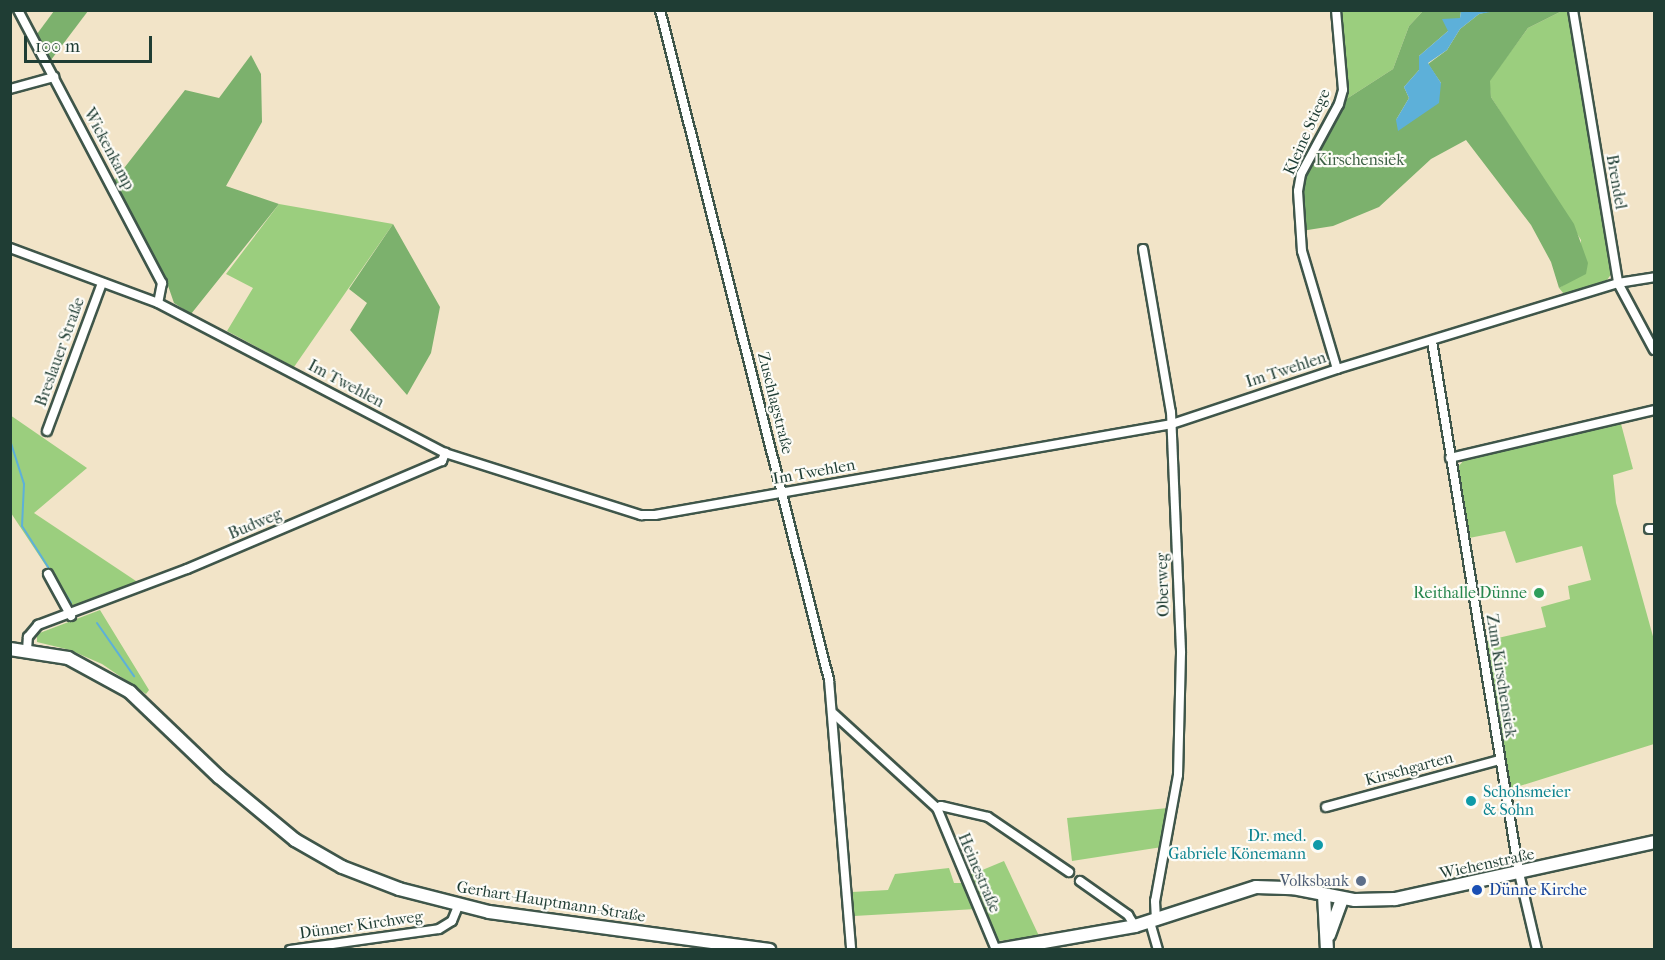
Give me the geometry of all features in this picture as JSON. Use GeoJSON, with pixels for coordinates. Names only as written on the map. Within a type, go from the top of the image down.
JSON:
{"type":"FeatureCollection","features":[{"type":"Feature","properties":{"kind":"street","name":"Wickenkamp"},"geometry":{"type":"LineString","coordinates":[[18,10],[162,283],[158,303]]}},
{"type":"Feature","properties":{"kind":"street","name":"Zuschlagstraße"},"geometry":{"type":"LineString","coordinates":[[660,10],[829,680],[834,714],[851,950]]}},
{"type":"Feature","properties":{"kind":"street","name":"Kleine Stiege"},"geometry":{"type":"LineString","coordinates":[[1336,10],[1343,90],[1301,174],[1298,211],[1302,251],[1337,369]]}},
{"type":"Feature","properties":{"kind":"street","name":"Brendel"},"geometry":{"type":"LineString","coordinates":[[1573,10],[1618,283],[1654,350]]}},
{"type":"Feature","properties":{"kind":"street"},"geometry":{"type":"LineString","coordinates":[[10,89],[54,77]]}},
{"type":"Feature","properties":{"kind":"street","name":"Im Twehlen"},"geometry":{"type":"LineString","coordinates":[[10,248],[158,303],[445,453],[641,515],[782,493],[1172,424],[1337,369],[1618,283],[1654,277]]}},
{"type":"Feature","properties":{"kind":"street","name":"Oberweg"},"geometry":{"type":"LineString","coordinates":[[1143,249],[1172,424],[1182,724],[1174,798],[1155,901],[1153,921],[1158,950]]}},
{"type":"Feature","properties":{"kind":"street","name":"Breslauer Straße"},"geometry":{"type":"LineString","coordinates":[[47,431],[102,283]]}},
{"type":"Feature","properties":{"kind":"street","name":"Zum Kirschensiek"},"geometry":{"type":"LineString","coordinates":[[1432,341],[1518,873],[1537,950]]}},
{"type":"Feature","properties":{"kind":"street"},"geometry":{"type":"LineString","coordinates":[[1450,458],[1654,410]]}},
{"type":"Feature","properties":{"kind":"street","name":"Budweg"},"geometry":{"type":"LineString","coordinates":[[27,650],[28,637],[39,625],[71,616],[442,461],[445,453]]}},
{"type":"Feature","properties":{"kind":"street"},"geometry":{"type":"LineString","coordinates":[[48,574],[71,616]]}},
{"type":"Feature","properties":{"kind":"street","name":"Gerhart-Hauptmann-Straße"},"geometry":{"type":"LineString","coordinates":[[10,650],[27,650],[68,658],[130,692],[219,777],[295,840],[342,867],[459,906],[769,950]]}},
{"type":"Feature","properties":{"kind":"street","name":"Heinestraße"},"geometry":{"type":"LineString","coordinates":[[834,714],[937,808],[997,950]]}},
{"type":"Feature","properties":{"kind":"street","name":"Kirschgarten"},"geometry":{"type":"LineString","coordinates":[[1326,807],[1499,760]]}},
{"type":"Feature","properties":{"kind":"street","name":"Heinestraße"},"geometry":{"type":"LineString","coordinates":[[937,808],[940,806],[988,817],[1069,872]]}},
{"type":"Feature","properties":{"kind":"street","name":"Wiehenstraße"},"geometry":{"type":"LineString","coordinates":[[1324,895],[1342,899],[1395,899],[1654,842]]}},
{"type":"Feature","properties":{"kind":"street"},"geometry":{"type":"LineString","coordinates":[[1080,881],[1128,915],[1135,926]]}},
{"type":"Feature","properties":{"kind":"street"},"geometry":{"type":"LineString","coordinates":[[997,950],[1055,946],[1153,921],[1256,887],[1293,888],[1324,895],[1327,945]]}},
{"type":"Feature","properties":{"kind":"street"},"geometry":{"type":"LineString","coordinates":[[1327,945],[1342,899]]}},
{"type":"Feature","properties":{"kind":"street","name":"Dünner Kirchweg"},"geometry":{"type":"LineString","coordinates":[[290,950],[439,929],[452,921],[459,906]]}},
{"type":"Feature","properties":{"kind":"green space","name":"Kirschensiek"},"geometry":{"type":"Polygon","coordinates":[[[1496,10],[1562,11],[1528,28],[1490,81],[1491,97],[1574,224],[1588,263],[1586,274],[1559,288],[1551,262],[1531,225],[1466,140],[1431,159],[1379,207],[1333,226],[1295,232],[1297,178],[1334,107],[1393,69],[1409,26],[1423,11],[1461,11],[1460,18],[1448,31],[1419,56],[1419,70],[1404,87],[1409,98],[1396,120],[1441,83],[1428,64],[1447,50],[1460,29],[1479,14],[1496,10]]]}},
{"type":"Feature","properties":{"kind":"green space"},"geometry":{"type":"Polygon","coordinates":[[[54,11],[88,11],[51,60],[37,34],[54,11]]]}},
{"type":"Feature","properties":{"kind":"green space"},"geometry":{"type":"Polygon","coordinates":[[[1332,11],[1423,11],[1409,26],[1393,69],[1334,107],[1340,87],[1332,11]]]}},
{"type":"Feature","properties":{"kind":"green space"},"geometry":{"type":"Polygon","coordinates":[[[1562,11],[1569,11],[1612,273],[1607,280],[1564,294],[1559,288],[1578,276],[1581,240],[1491,97],[1489,81],[1528,28],[1562,11]]]}},
{"type":"Feature","properties":{"kind":"green space"},"geometry":{"type":"Polygon","coordinates":[[[251,55],[261,74],[262,122],[226,186],[279,204],[191,314],[174,303],[165,277],[114,181],[185,90],[219,98],[251,55]]]}},
{"type":"Feature","properties":{"kind":"green space"},"geometry":{"type":"Polygon","coordinates":[[[279,204],[393,224],[294,367],[227,331],[253,288],[226,274],[279,204]]]}},
{"type":"Feature","properties":{"kind":"green space"},"geometry":{"type":"Polygon","coordinates":[[[393,224],[440,307],[431,353],[407,395],[350,330],[367,303],[349,289],[393,224]]]}},
{"type":"Feature","properties":{"kind":"green space"},"geometry":{"type":"Polygon","coordinates":[[[10,415],[87,468],[34,513],[139,583],[73,607],[11,513],[10,415]]]}},
{"type":"Feature","properties":{"kind":"green space"},"geometry":{"type":"Polygon","coordinates":[[[1620,420],[1633,469],[1613,475],[1616,503],[1654,640],[1654,744],[1510,789],[1485,641],[1546,627],[1541,607],[1570,599],[1568,586],[1591,580],[1582,546],[1516,563],[1505,531],[1469,538],[1457,468],[1465,459],[1620,420]]]}},
{"type":"Feature","properties":{"kind":"green space"},"geometry":{"type":"Polygon","coordinates":[[[100,610],[149,690],[146,694],[102,664],[70,650],[37,642],[37,634],[100,610]]]}},
{"type":"Feature","properties":{"kind":"green space"},"geometry":{"type":"Polygon","coordinates":[[[1168,808],[1162,847],[1072,861],[1067,818],[1168,808]]]}},
{"type":"Feature","properties":{"kind":"green space"},"geometry":{"type":"Polygon","coordinates":[[[1004,861],[1039,936],[998,941],[968,876],[1004,861]]]}},
{"type":"Feature","properties":{"kind":"green space"},"geometry":{"type":"Polygon","coordinates":[[[949,868],[954,883],[964,883],[976,909],[854,916],[852,892],[888,890],[895,874],[949,868]]]}},
{"type":"Feature","properties":{"kind":"water"},"geometry":{"type":"Polygon","coordinates":[[[1461,11],[1496,11],[1479,14],[1460,29],[1447,50],[1428,63],[1441,83],[1439,103],[1398,131],[1396,120],[1409,98],[1404,87],[1419,70],[1419,56],[1448,31],[1442,19],[1460,18],[1461,11]]]}},
{"type":"Feature","properties":{"kind":"waterway"},"geometry":{"type":"LineString","coordinates":[[10,440],[24,484],[22,526],[71,603]]}},
{"type":"Feature","properties":{"kind":"waterway"},"geometry":{"type":"LineString","coordinates":[[97,623],[134,676]]}},
{"type":"Feature","properties":{"kind":"place","name":"Reithalle Dünne"},"geometry":{"type":"Point","coordinates":[1539,593]}},
{"type":"Feature","properties":{"kind":"place","name":"Schohsmeier & Sohn"},"geometry":{"type":"Point","coordinates":[1471,801]}},
{"type":"Feature","properties":{"kind":"place","name":"Dr. med. Gabriele Könemann"},"geometry":{"type":"Point","coordinates":[1318,845]}},
{"type":"Feature","properties":{"kind":"place","name":"Volksbank"},"geometry":{"type":"Point","coordinates":[1361,881]}},
{"type":"Feature","properties":{"kind":"place","name":"Dünne Kirche"},"geometry":{"type":"Point","coordinates":[1477,890]}}]}
